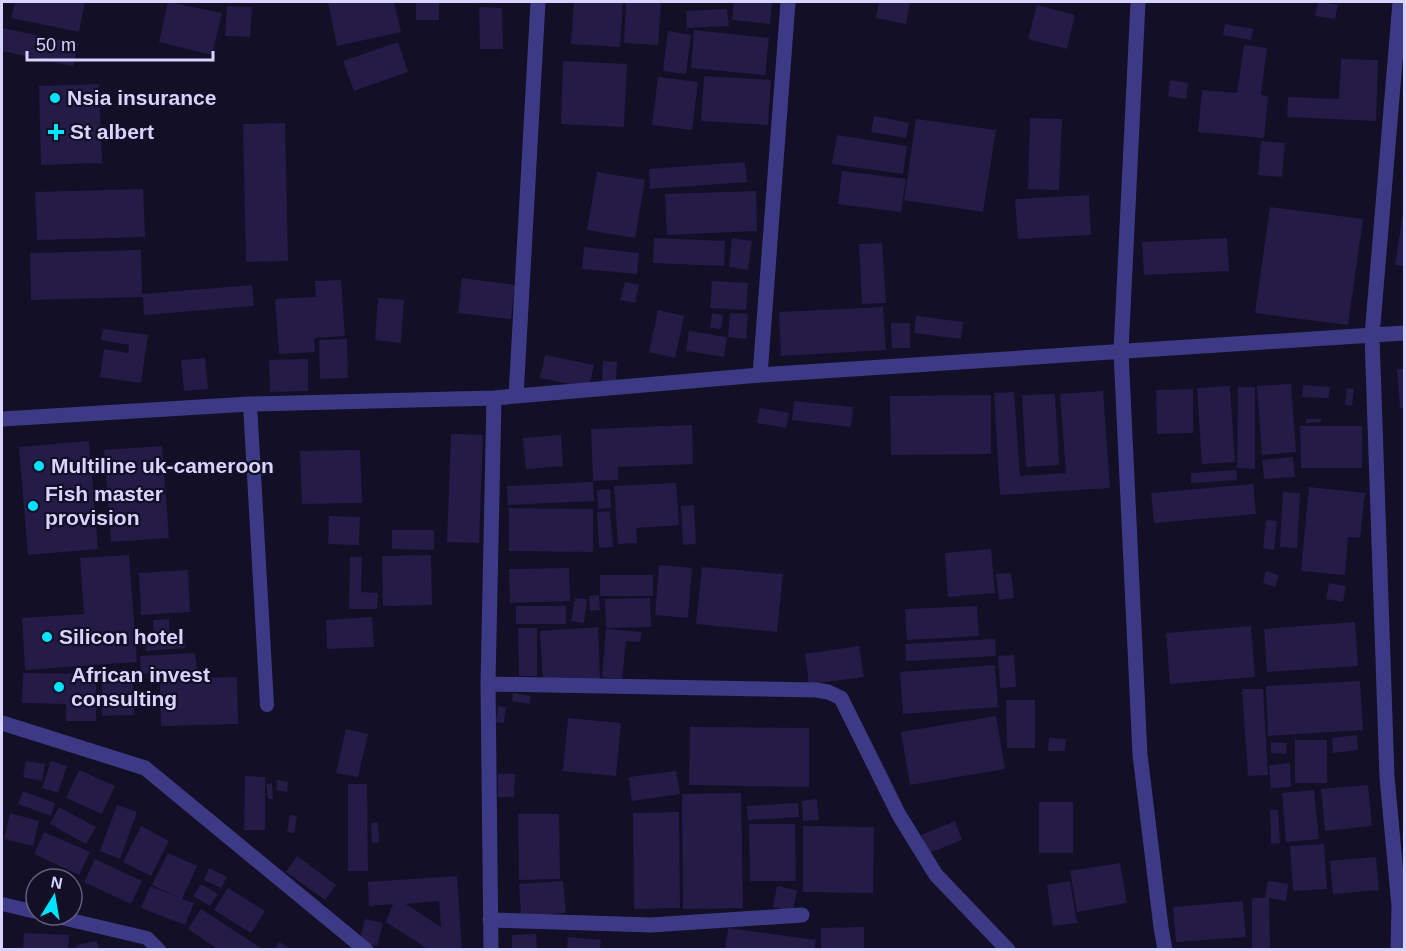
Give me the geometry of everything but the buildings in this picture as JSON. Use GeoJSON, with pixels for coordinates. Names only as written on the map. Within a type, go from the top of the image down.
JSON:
{"type":"FeatureCollection","features":[{"type":"Feature","properties":{"kind":"street"},"geometry":{"type":"LineString","coordinates":[[516,396],[538,2]]}},
{"type":"Feature","properties":{"kind":"street"},"geometry":{"type":"LineString","coordinates":[[760,375],[788,2]]}},
{"type":"Feature","properties":{"kind":"street"},"geometry":{"type":"LineString","coordinates":[[1138,2],[1121,351],[1140,754],[1165,950]]}},
{"type":"Feature","properties":{"kind":"street"},"geometry":{"type":"LineString","coordinates":[[1398,950],[1399,906],[1387,777],[1372,336],[1400,2]]}},
{"type":"Feature","properties":{"kind":"street"},"geometry":{"type":"LineString","coordinates":[[2,419],[250,404],[494,398],[760,375],[1404,333]]}},
{"type":"Feature","properties":{"kind":"street"},"geometry":{"type":"LineString","coordinates":[[491,950],[488,684],[494,398]]}},
{"type":"Feature","properties":{"kind":"street"},"geometry":{"type":"LineString","coordinates":[[488,684],[816,690],[841,698],[899,815],[936,875],[1008,950]]}},
{"type":"Feature","properties":{"kind":"street"},"geometry":{"type":"LineString","coordinates":[[2,723],[145,768],[366,950]]}},
{"type":"Feature","properties":{"kind":"street"},"geometry":{"type":"LineString","coordinates":[[490,920],[651,925],[802,915]]}},
{"type":"Feature","properties":{"kind":"lane"},"geometry":{"type":"LineString","coordinates":[[250,404],[267,705]]}},
{"type":"Feature","properties":{"kind":"lane"},"geometry":{"type":"LineString","coordinates":[[2,904],[24,909]]}},
{"type":"Feature","properties":{"kind":"lane"},"geometry":{"type":"LineString","coordinates":[[84,923],[147,938],[159,950]]}},
{"type":"Feature","properties":{"kind":"place","name":"Nsia insurance"},"geometry":{"type":"Point","coordinates":[55,98]}},
{"type":"Feature","properties":{"kind":"place","name":"St albert"},"geometry":{"type":"Point","coordinates":[56,132]}},
{"type":"Feature","properties":{"kind":"place","name":"Multiline uk-cameroon"},"geometry":{"type":"Point","coordinates":[39,466]}},
{"type":"Feature","properties":{"kind":"place","name":"Fish master provision"},"geometry":{"type":"Point","coordinates":[33,506]}},
{"type":"Feature","properties":{"kind":"place","name":"Silicon hotel"},"geometry":{"type":"Point","coordinates":[47,637]}},
{"type":"Feature","properties":{"kind":"place","name":"African invest consulting"},"geometry":{"type":"Point","coordinates":[59,687]}}]}
